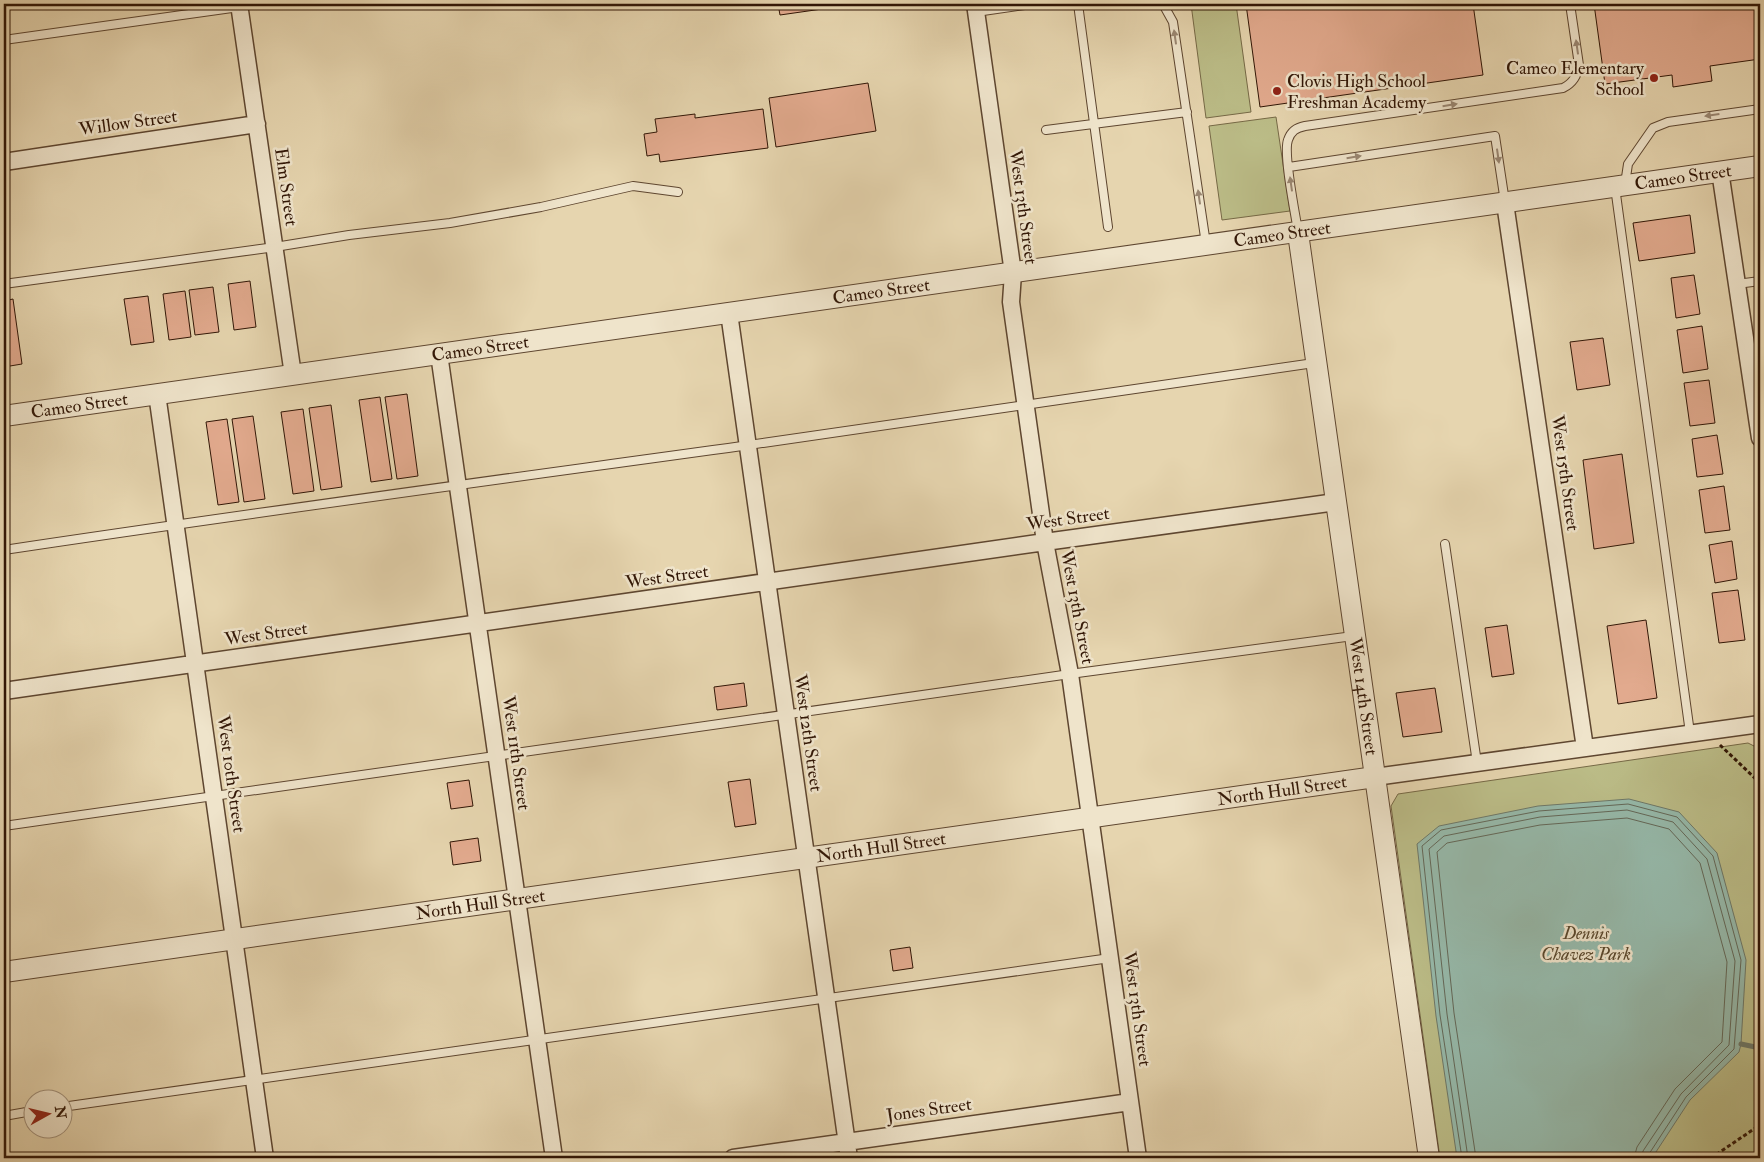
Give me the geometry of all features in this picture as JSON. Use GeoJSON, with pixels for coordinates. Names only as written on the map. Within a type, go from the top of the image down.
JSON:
{"type":"FeatureCollection","features":[{"type":"Feature","properties":{"kind":"street","name":"Elm Street"},"geometry":{"type":"LineString","coordinates":[[239,5],[258,124],[293,375]]}},
{"type":"Feature","properties":{"kind":"street","name":"West 13th Street"},"geometry":{"type":"LineString","coordinates":[[976,8],[1013,273],[1011,302],[1025,404],[1045,542],[1070,674],[1138,1158]]}},
{"type":"Feature","properties":{"kind":"street","name":"Willow Street"},"geometry":{"type":"LineString","coordinates":[[4,162],[258,124]]}},
{"type":"Feature","properties":{"kind":"street","name":"Cameo Street"},"geometry":{"type":"LineString","coordinates":[[4,416],[1760,166]]}},
{"type":"Feature","properties":{"kind":"street"},"geometry":{"type":"LineString","coordinates":[[1720,171],[1757,393],[1760,438]]}},
{"type":"Feature","properties":{"kind":"street","name":"West 15th Street"},"geometry":{"type":"LineString","coordinates":[[1505,203],[1585,748]]}},
{"type":"Feature","properties":{"kind":"street","name":"West 14th Street"},"geometry":{"type":"LineString","coordinates":[[1298,232],[1429,1158]]}},
{"type":"Feature","properties":{"kind":"street","name":"West 12th Street"},"geometry":{"type":"LineString","coordinates":[[729,313],[847,1150]]}},
{"type":"Feature","properties":{"kind":"street","name":"West 11th Street"},"geometry":{"type":"LineString","coordinates":[[439,354],[554,1158]]}},
{"type":"Feature","properties":{"kind":"street","name":"West 10th Street"},"geometry":{"type":"LineString","coordinates":[[157,394],[266,1158]]}},
{"type":"Feature","properties":{"kind":"street","name":"West Street"},"geometry":{"type":"LineString","coordinates":[[4,691],[1336,502]]}},
{"type":"Feature","properties":{"kind":"street","name":"North Hull Street"},"geometry":{"type":"LineString","coordinates":[[4,972],[1760,724]]}},
{"type":"Feature","properties":{"kind":"street","name":"Jones Street"},"geometry":{"type":"LineString","coordinates":[[733,1158],[847,1150],[1130,1102]]}},
{"type":"Feature","properties":{"kind":"lane"},"geometry":{"type":"LineString","coordinates":[[976,8],[1032,4]]}},
{"type":"Feature","properties":{"kind":"lane"},"geometry":{"type":"LineString","coordinates":[[1078,4],[1108,226]]}},
{"type":"Feature","properties":{"kind":"lane"},"geometry":{"type":"LineString","coordinates":[[1163,4],[1173,22],[1206,246]]}},
{"type":"Feature","properties":{"kind":"lane"},"geometry":{"type":"LineString","coordinates":[[1298,232],[1287,142],[1293,130],[1305,126],[1563,88],[1570,84],[1577,74],[1579,65],[1570,4]]}},
{"type":"Feature","properties":{"kind":"lane"},"geometry":{"type":"LineString","coordinates":[[4,40],[239,5]]}},
{"type":"Feature","properties":{"kind":"lane"},"geometry":{"type":"LineString","coordinates":[[1690,733],[1620,186],[1628,164],[1653,128],[1668,122],[1760,109]]}},
{"type":"Feature","properties":{"kind":"lane"},"geometry":{"type":"LineString","coordinates":[[1046,130],[1186,112]]}},
{"type":"Feature","properties":{"kind":"lane"},"geometry":{"type":"LineString","coordinates":[[1289,167],[1495,136],[1505,203]]}},
{"type":"Feature","properties":{"kind":"lane"},"geometry":{"type":"LineString","coordinates":[[4,284],[349,235],[450,223],[541,207],[633,186],[678,192]]}},
{"type":"Feature","properties":{"kind":"lane"},"geometry":{"type":"LineString","coordinates":[[1738,284],[1760,281]]}},
{"type":"Feature","properties":{"kind":"lane"},"geometry":{"type":"LineString","coordinates":[[4,550],[1316,363]]}},
{"type":"Feature","properties":{"kind":"lane"},"geometry":{"type":"LineString","coordinates":[[1445,544],[1476,763]]}},
{"type":"Feature","properties":{"kind":"lane"},"geometry":{"type":"LineString","coordinates":[[4,826],[1355,635]]}},
{"type":"Feature","properties":{"kind":"lane"},"geometry":{"type":"LineString","coordinates":[[72,1106],[1110,958]]}},
{"type":"Feature","properties":{"kind":"lane"},"geometry":{"type":"LineString","coordinates":[[4,1116],[22,1113]]}},
{"type":"Feature","properties":{"kind":"path"},"geometry":{"type":"LineString","coordinates":[[1719,744],[1758,781],[1760,800]]}},
{"type":"Feature","properties":{"kind":"path"},"geometry":{"type":"LineString","coordinates":[[1711,1158],[1760,1125]]}},
{"type":"Feature","properties":{"kind":"green space"},"geometry":{"type":"Polygon","coordinates":[[[1191,4],[1236,4],[1251,112],[1206,118],[1191,4]]]}},
{"type":"Feature","properties":{"kind":"green space"},"geometry":{"type":"Polygon","coordinates":[[[1276,117],[1290,211],[1222,220],[1209,126],[1276,117]]]}},
{"type":"Feature","properties":{"kind":"green space","name":"Dennis Chavez Park"},"geometry":{"type":"Polygon","coordinates":[[[1748,743],[1760,749],[1760,1158],[1440,1158],[1391,806],[1398,794],[1748,743]]]}},
{"type":"Feature","properties":{"kind":"water","name":"Dennis Chavez Park"},"geometry":{"type":"Polygon","coordinates":[[[1629,799],[1679,812],[1717,853],[1746,960],[1739,1052],[1690,1100],[1652,1158],[1457,1158],[1436,1016],[1417,844],[1439,826],[1538,806],[1629,799]]]}},
{"type":"Feature","properties":{"kind":"building"},"geometry":{"type":"Polygon","coordinates":[[[778,4],[843,4],[843,6],[780,15],[778,4]]]}},
{"type":"Feature","properties":{"kind":"building"},"geometry":{"type":"Polygon","coordinates":[[[1246,4],[1473,4],[1483,75],[1260,107],[1246,4]]]}},
{"type":"Feature","properties":{"kind":"building"},"geometry":{"type":"Polygon","coordinates":[[[1594,4],[1760,4],[1760,59],[1710,66],[1712,81],[1673,87],[1672,75],[1605,84],[1594,4]]]}},
{"type":"Feature","properties":{"kind":"building"},"geometry":{"type":"Polygon","coordinates":[[[868,83],[876,131],[776,147],[769,98],[868,83]]]}},
{"type":"Feature","properties":{"kind":"building"},"geometry":{"type":"Polygon","coordinates":[[[763,109],[768,148],[660,162],[659,154],[647,156],[644,134],[657,132],[655,119],[695,114],[695,118],[763,109]]]}},
{"type":"Feature","properties":{"kind":"building"},"geometry":{"type":"Polygon","coordinates":[[[1690,215],[1695,253],[1639,261],[1633,223],[1690,215]]]}},
{"type":"Feature","properties":{"kind":"building"},"geometry":{"type":"Polygon","coordinates":[[[1694,275],[1700,314],[1676,318],[1671,278],[1694,275]]]}},
{"type":"Feature","properties":{"kind":"building"},"geometry":{"type":"Polygon","coordinates":[[[250,281],[256,327],[234,330],[228,284],[250,281]]]}},
{"type":"Feature","properties":{"kind":"building"},"geometry":{"type":"Polygon","coordinates":[[[213,287],[219,332],[195,335],[189,290],[213,287]]]}},
{"type":"Feature","properties":{"kind":"building"},"geometry":{"type":"Polygon","coordinates":[[[185,291],[191,337],[169,340],[163,294],[185,291]]]}},
{"type":"Feature","properties":{"kind":"building"},"geometry":{"type":"Polygon","coordinates":[[[148,296],[154,342],[131,345],[124,299],[148,296]]]}},
{"type":"Feature","properties":{"kind":"building"},"geometry":{"type":"Polygon","coordinates":[[[13,299],[22,364],[4,367],[4,301],[13,299]]]}},
{"type":"Feature","properties":{"kind":"building"},"geometry":{"type":"Polygon","coordinates":[[[1702,326],[1708,369],[1683,373],[1677,330],[1702,326]]]}},
{"type":"Feature","properties":{"kind":"building"},"geometry":{"type":"Polygon","coordinates":[[[1603,338],[1610,385],[1577,390],[1570,342],[1603,338]]]}},
{"type":"Feature","properties":{"kind":"building"},"geometry":{"type":"Polygon","coordinates":[[[1709,380],[1715,423],[1690,426],[1684,383],[1709,380]]]}},
{"type":"Feature","properties":{"kind":"building"},"geometry":{"type":"Polygon","coordinates":[[[407,394],[418,476],[397,479],[385,397],[407,394]]]}},
{"type":"Feature","properties":{"kind":"building"},"geometry":{"type":"Polygon","coordinates":[[[380,397],[392,479],[371,482],[359,400],[380,397]]]}},
{"type":"Feature","properties":{"kind":"building"},"geometry":{"type":"Polygon","coordinates":[[[331,405],[342,487],[321,490],[309,408],[331,405]]]}},
{"type":"Feature","properties":{"kind":"building"},"geometry":{"type":"Polygon","coordinates":[[[303,409],[314,491],[293,494],[281,412],[303,409]]]}},
{"type":"Feature","properties":{"kind":"building"},"geometry":{"type":"Polygon","coordinates":[[[253,416],[265,499],[244,502],[232,419],[253,416]]]}},
{"type":"Feature","properties":{"kind":"building"},"geometry":{"type":"Polygon","coordinates":[[[227,419],[239,502],[218,505],[206,422],[227,419]]]}},
{"type":"Feature","properties":{"kind":"building"},"geometry":{"type":"Polygon","coordinates":[[[1717,435],[1723,474],[1697,477],[1692,439],[1717,435]]]}},
{"type":"Feature","properties":{"kind":"building"},"geometry":{"type":"Polygon","coordinates":[[[1622,454],[1634,543],[1594,549],[1583,460],[1622,454]]]}},
{"type":"Feature","properties":{"kind":"building"},"geometry":{"type":"Polygon","coordinates":[[[1724,486],[1730,530],[1705,533],[1699,490],[1724,486]]]}},
{"type":"Feature","properties":{"kind":"building"},"geometry":{"type":"Polygon","coordinates":[[[1732,541],[1737,579],[1715,583],[1709,545],[1732,541]]]}},
{"type":"Feature","properties":{"kind":"building"},"geometry":{"type":"Polygon","coordinates":[[[1738,590],[1745,640],[1719,643],[1712,593],[1738,590]]]}},
{"type":"Feature","properties":{"kind":"building"},"geometry":{"type":"Polygon","coordinates":[[[1646,620],[1657,698],[1618,704],[1607,626],[1646,620]]]}},
{"type":"Feature","properties":{"kind":"building"},"geometry":{"type":"Polygon","coordinates":[[[1507,625],[1514,674],[1492,677],[1485,628],[1507,625]]]}},
{"type":"Feature","properties":{"kind":"building"},"geometry":{"type":"Polygon","coordinates":[[[744,683],[747,706],[717,710],[714,687],[744,683]]]}},
{"type":"Feature","properties":{"kind":"building"},"geometry":{"type":"Polygon","coordinates":[[[1435,688],[1442,732],[1403,737],[1396,693],[1435,688]]]}},
{"type":"Feature","properties":{"kind":"building"},"geometry":{"type":"Polygon","coordinates":[[[750,779],[756,824],[735,827],[728,782],[750,779]]]}},
{"type":"Feature","properties":{"kind":"building"},"geometry":{"type":"Polygon","coordinates":[[[469,780],[473,806],[451,809],[447,783],[469,780]]]}},
{"type":"Feature","properties":{"kind":"building"},"geometry":{"type":"Polygon","coordinates":[[[478,838],[481,861],[453,865],[450,842],[478,838]]]}},
{"type":"Feature","properties":{"kind":"building"},"geometry":{"type":"Polygon","coordinates":[[[910,947],[913,968],[893,971],[890,950],[910,947]]]}},
{"type":"Feature","properties":{"kind":"waterway"},"geometry":{"type":"LineString","coordinates":[[1741,1044],[1760,1048]]}},
{"type":"Feature","properties":{"kind":"place","name":"Cameo Elementary School"},"geometry":{"type":"Point","coordinates":[1654,78]}},
{"type":"Feature","properties":{"kind":"place","name":"Clovis High School Freshman Academy"},"geometry":{"type":"Point","coordinates":[1277,91]}}]}
